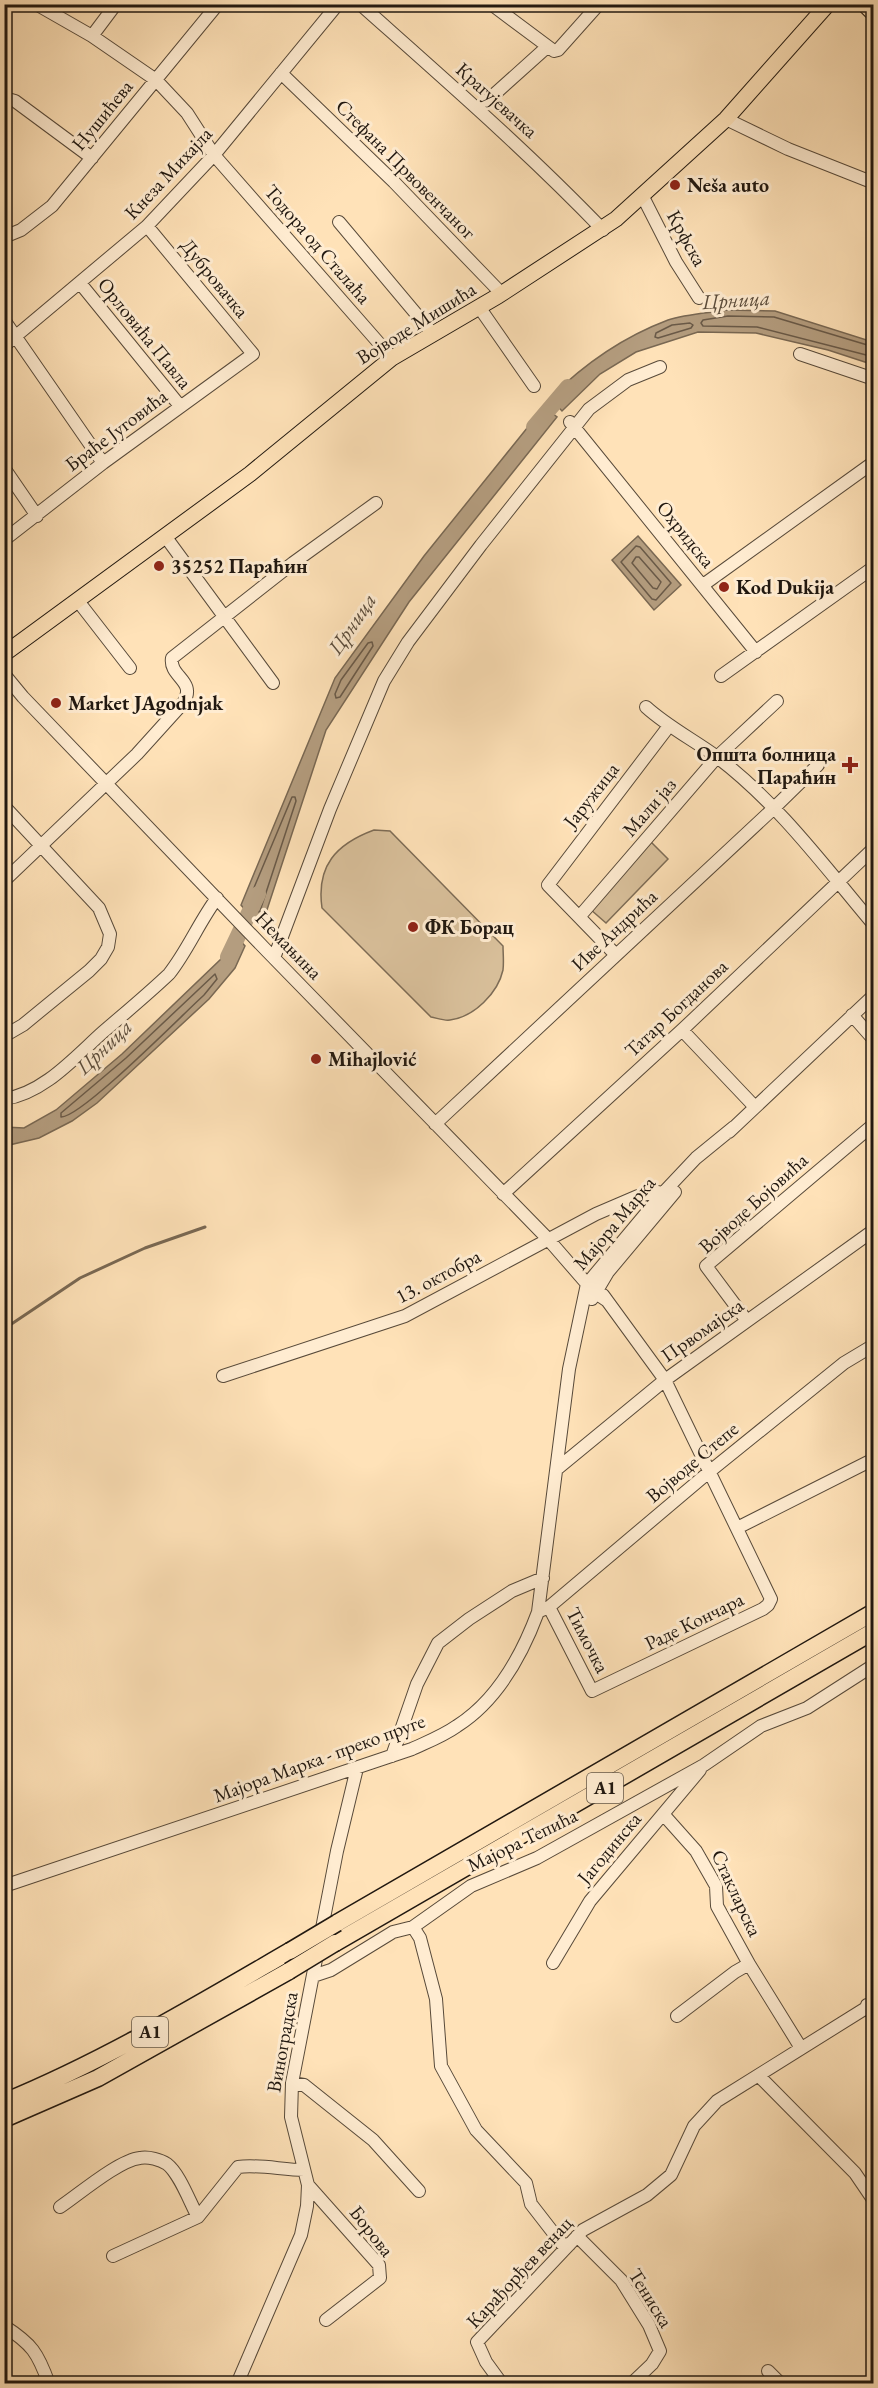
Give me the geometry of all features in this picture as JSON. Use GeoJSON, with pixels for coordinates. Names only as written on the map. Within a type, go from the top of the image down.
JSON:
{"type":"FeatureCollection","features":[{"type":"Feature","properties":{"kind":"highway","name":"A1"},"geometry":{"type":"LineString","coordinates":[[4,2102],[82,2067],[145,2034],[873,1612]]}},
{"type":"Feature","properties":{"kind":"highway","name":"A1"},"geometry":{"type":"LineString","coordinates":[[4,2119],[98,2078],[289,1971],[873,1631]]}},
{"type":"Feature","properties":{"kind":"main road","name":"Војводе Мишића"},"geometry":{"type":"LineString","coordinates":[[4,654],[250,474],[392,358],[502,294],[603,230],[726,119],[828,4]]}},
{"type":"Feature","properties":{"kind":"main road"},"geometry":{"type":"LineString","coordinates":[[864,4],[873,14]]}},
{"type":"Feature","properties":{"kind":"street","name":"Тодора од Сталаћа"},"geometry":{"type":"LineString","coordinates":[[36,4],[92,36],[156,80],[187,112],[214,155],[392,358]]}},
{"type":"Feature","properties":{"kind":"street"},"geometry":{"type":"LineString","coordinates":[[92,36],[116,4]]}},
{"type":"Feature","properties":{"kind":"street","name":"Нушићева"},"geometry":{"type":"LineString","coordinates":[[4,237],[21,230],[52,206],[218,4]]}},
{"type":"Feature","properties":{"kind":"street","name":"Кнеза Михајла"},"geometry":{"type":"LineString","coordinates":[[4,346],[147,226],[214,155],[338,4]]}},
{"type":"Feature","properties":{"kind":"street","name":"Крагујевачка"},"geometry":{"type":"LineString","coordinates":[[360,4],[548,174],[603,230]]}},
{"type":"Feature","properties":{"kind":"street"},"geometry":{"type":"LineString","coordinates":[[491,4],[554,51],[558,50],[599,4]]}},
{"type":"Feature","properties":{"kind":"street"},"geometry":{"type":"LineString","coordinates":[[478,109],[547,47]]}},
{"type":"Feature","properties":{"kind":"street","name":"Стефана Првовенчаног"},"geometry":{"type":"LineString","coordinates":[[281,73],[394,182],[502,294]]}},
{"type":"Feature","properties":{"kind":"street"},"geometry":{"type":"LineString","coordinates":[[4,98],[15,101],[92,158]]}},
{"type":"Feature","properties":{"kind":"street"},"geometry":{"type":"LineString","coordinates":[[726,119],[788,149],[873,183]]}},
{"type":"Feature","properties":{"kind":"street","name":"Крфска"},"geometry":{"type":"LineString","coordinates":[[643,196],[676,262],[699,298]]}},
{"type":"Feature","properties":{"kind":"street"},"geometry":{"type":"LineString","coordinates":[[339,222],[433,334]]}},
{"type":"Feature","properties":{"kind":"street","name":"Дубровачка"},"geometry":{"type":"LineString","coordinates":[[147,226],[253,354]]}},
{"type":"Feature","properties":{"kind":"street","name":"Орловића Павла"},"geometry":{"type":"LineString","coordinates":[[80,283],[180,406]]}},
{"type":"Feature","properties":{"kind":"street"},"geometry":{"type":"LineString","coordinates":[[479,307],[534,386]]}},
{"type":"Feature","properties":{"kind":"street"},"geometry":{"type":"LineString","coordinates":[[4,320],[103,463]]}},
{"type":"Feature","properties":{"kind":"street","name":"Браће Југовића"},"geometry":{"type":"LineString","coordinates":[[4,540],[103,463],[253,354]]}},
{"type":"Feature","properties":{"kind":"street"},"geometry":{"type":"LineString","coordinates":[[800,354],[873,379]]}},
{"type":"Feature","properties":{"kind":"street"},"geometry":{"type":"LineString","coordinates":[[270,954],[384,681],[408,642],[572,425],[606,394],[628,380],[660,367]]}},
{"type":"Feature","properties":{"kind":"street","name":"Охридска"},"geometry":{"type":"LineString","coordinates":[[572,425],[703,585],[873,462]]}},
{"type":"Feature","properties":{"kind":"street"},"geometry":{"type":"LineString","coordinates":[[4,468],[37,516]]}},
{"type":"Feature","properties":{"kind":"street"},"geometry":{"type":"LineString","coordinates":[[4,881],[108,783],[184,702],[189,693],[188,687],[173,667],[172,658],[376,502]]}},
{"type":"Feature","properties":{"kind":"street"},"geometry":{"type":"LineString","coordinates":[[165,536],[273,683]]}},
{"type":"Feature","properties":{"kind":"street"},"geometry":{"type":"LineString","coordinates":[[722,676],[873,567]]}},
{"type":"Feature","properties":{"kind":"street"},"geometry":{"type":"LineString","coordinates":[[703,585],[756,652]]}},
{"type":"Feature","properties":{"kind":"street"},"geometry":{"type":"LineString","coordinates":[[78,601],[130,668]]}},
{"type":"Feature","properties":{"kind":"street","name":"Немањина"},"geometry":{"type":"LineString","coordinates":[[4,674],[23,697],[219,901],[606,1300],[665,1380],[737,1528]]}},
{"type":"Feature","properties":{"kind":"street","name":"Мали јаз"},"geometry":{"type":"LineString","coordinates":[[580,916],[717,757],[777,701]]}},
{"type":"Feature","properties":{"kind":"street"},"geometry":{"type":"LineString","coordinates":[[646,707],[669,726],[717,757],[774,808],[873,925]]}},
{"type":"Feature","properties":{"kind":"street","name":"Јаружица"},"geometry":{"type":"LineString","coordinates":[[580,916],[549,888],[549,882],[669,726]]}},
{"type":"Feature","properties":{"kind":"street","name":"Иве Андрића"},"geometry":{"type":"LineString","coordinates":[[435,1124],[818,765]]}},
{"type":"Feature","properties":{"kind":"street"},"geometry":{"type":"LineString","coordinates":[[4,806],[99,908],[110,934],[108,947],[101,959],[90,970],[23,1025],[4,1036]]}},
{"type":"Feature","properties":{"kind":"street","name":"Татар Богданова"},"geometry":{"type":"LineString","coordinates":[[503,1194],[682,1030],[873,848]]}},
{"type":"Feature","properties":{"kind":"street"},"geometry":{"type":"LineString","coordinates":[[4,1099],[26,1093],[41,1084],[161,982],[181,959],[202,921],[219,901]]}},
{"type":"Feature","properties":{"kind":"street"},"geometry":{"type":"LineString","coordinates":[[580,916],[616,955]]}},
{"type":"Feature","properties":{"kind":"street","name":"Мајора Марка"},"geometry":{"type":"LineString","coordinates":[[593,1285],[734,1127],[873,995]]}},
{"type":"Feature","properties":{"kind":"street"},"geometry":{"type":"LineString","coordinates":[[852,1015],[873,1040]]}},
{"type":"Feature","properties":{"kind":"street"},"geometry":{"type":"LineString","coordinates":[[682,1030],[755,1107]]}},
{"type":"Feature","properties":{"kind":"street","name":"Војводе Бојовића"},"geometry":{"type":"LineString","coordinates":[[747,1322],[706,1266],[873,1124]]}},
{"type":"Feature","properties":{"kind":"street","name":"Мајора Марка"},"geometry":{"type":"LineString","coordinates":[[545,1558],[569,1369],[593,1285],[663,1193],[696,1158],[734,1127]]}},
{"type":"Feature","properties":{"kind":"street","name":"13. октобра"},"geometry":{"type":"LineString","coordinates":[[223,1376],[405,1316],[548,1239],[638,1196],[663,1193]]}},
{"type":"Feature","properties":{"kind":"street","name":"Првомајска"},"geometry":{"type":"LineString","coordinates":[[558,1468],[665,1380],[873,1230]]}},
{"type":"Feature","properties":{"kind":"street","name":"Војводе Степе"},"geometry":{"type":"LineString","coordinates":[[544,1609],[844,1363],[873,1345]]}},
{"type":"Feature","properties":{"kind":"street"},"geometry":{"type":"LineString","coordinates":[[737,1528],[873,1459]]}},
{"type":"Feature","properties":{"kind":"street","name":"Раде Кончара"},"geometry":{"type":"LineString","coordinates":[[592,1691],[768,1605],[771,1599],[737,1528]]}},
{"type":"Feature","properties":{"kind":"street","name":"Мајора Марка - преко пруге"},"geometry":{"type":"LineString","coordinates":[[4,1886],[392,1756],[458,1726],[487,1701],[514,1663],[544,1609],[545,1558]]}},
{"type":"Feature","properties":{"kind":"street"},"geometry":{"type":"LineString","coordinates":[[392,1756],[417,1684],[438,1643],[469,1619],[512,1591],[543,1578]]}},
{"type":"Feature","properties":{"kind":"street","name":"Тимочка"},"geometry":{"type":"LineString","coordinates":[[544,1609],[592,1691]]}},
{"type":"Feature","properties":{"kind":"street","name":"Мајора Тепића"},"geometry":{"type":"LineString","coordinates":[[313,1976],[331,1970],[393,1932],[413,1927],[471,1886],[537,1858],[704,1765],[761,1726],[807,1708],[873,1665]]}},
{"type":"Feature","properties":{"kind":"street","name":"Јагодинска"},"geometry":{"type":"LineString","coordinates":[[553,1963],[590,1901],[704,1765]]}},
{"type":"Feature","properties":{"kind":"street","name":"Виноградска"},"geometry":{"type":"LineString","coordinates":[[237,2384],[301,2235],[307,2206],[308,2185],[291,2117],[292,2083],[337,1851],[357,1768]]}},
{"type":"Feature","properties":{"kind":"street","name":"Стакларска"},"geometry":{"type":"LineString","coordinates":[[663,1814],[691,1843],[716,1886],[717,1906],[749,1964],[801,2048]]}},
{"type":"Feature","properties":{"kind":"street"},"geometry":{"type":"LineString","coordinates":[[413,1927],[420,1938],[436,1999],[441,2066],[476,2130],[526,2183],[531,2204],[562,2244],[573,2240]]}},
{"type":"Feature","properties":{"kind":"street","name":"Стакларска"},"geometry":{"type":"LineString","coordinates":[[678,2016],[735,1972],[749,1964]]}},
{"type":"Feature","properties":{"kind":"street","name":"Карађорђев венац"},"geometry":{"type":"LineString","coordinates":[[502,2384],[486,2362],[477,2342],[583,2229],[647,2195],[671,2175],[694,2126],[717,2101],[801,2048],[871,2008]]}},
{"type":"Feature","properties":{"kind":"street"},"geometry":{"type":"LineString","coordinates":[[759,2076],[855,2173],[873,2201]]}},
{"type":"Feature","properties":{"kind":"street"},"geometry":{"type":"LineString","coordinates":[[292,2083],[304,2085],[373,2140],[419,2192]]}},
{"type":"Feature","properties":{"kind":"street"},"geometry":{"type":"LineString","coordinates":[[60,2207],[116,2168],[140,2157],[156,2159],[168,2164],[198,2217]]}},
{"type":"Feature","properties":{"kind":"street"},"geometry":{"type":"LineString","coordinates":[[113,2256],[198,2217],[238,2167],[249,2165],[280,2170],[304,2170]]}},
{"type":"Feature","properties":{"kind":"street","name":"Борова"},"geometry":{"type":"LineString","coordinates":[[308,2185],[379,2265],[381,2271],[380,2277],[326,2320]]}},
{"type":"Feature","properties":{"kind":"street","name":"Тениска"},"geometry":{"type":"LineString","coordinates":[[573,2240],[621,2280],[649,2325],[660,2351],[652,2364],[631,2384]]}},
{"type":"Feature","properties":{"kind":"street"},"geometry":{"type":"LineString","coordinates":[[4,2326],[20,2336],[36,2351],[49,2384]]}},
{"type":"Feature","properties":{"kind":"street"},"geometry":{"type":"LineString","coordinates":[[768,2371],[780,2384]]}},
{"type":"Feature","properties":{"kind":"shaded area","name":"ФК Борац"},"geometry":{"type":"Polygon","coordinates":[[[374,830],[390,831],[503,946],[503,970],[496,987],[484,1002],[468,1014],[448,1020],[431,1017],[322,908],[322,880],[331,858],[349,842],[374,830]]]}},
{"type":"Feature","properties":{"kind":"shaded area"},"geometry":{"type":"Polygon","coordinates":[[[650,841],[668,859],[606,923],[590,909],[650,841]]]}},
{"type":"Feature","properties":{"kind":"water"},"geometry":{"type":"Polygon","coordinates":[[[727,310],[775,311],[873,342],[871,364],[828,350],[756,333],[698,332],[636,352],[600,374],[562,411],[550,398],[590,363],[620,343],[651,327],[675,318],[727,310]]]}},
{"type":"Feature","properties":{"kind":"water"},"geometry":{"type":"Polygon","coordinates":[[[544,407],[557,417],[409,602],[326,730],[261,928],[241,905],[335,678],[424,556],[544,407]]]}},
{"type":"Feature","properties":{"kind":"water"},"geometry":{"type":"Polygon","coordinates":[[[638,536],[681,585],[654,610],[612,560],[638,536]]]}},
{"type":"Feature","properties":{"kind":"water"},"geometry":{"type":"Polygon","coordinates":[[[235,935],[245,946],[235,968],[209,999],[97,1103],[72,1121],[39,1138],[5,1146],[5,1127],[24,1128],[56,1110],[122,1054],[222,958],[235,935]]]}},
{"type":"Feature","properties":{"kind":"waterway","name":"Црница"},"geometry":{"type":"LineString","coordinates":[[534,427],[568,387]]}},
{"type":"Feature","properties":{"kind":"waterway","name":"Црница"},"geometry":{"type":"LineString","coordinates":[[228,957],[258,894]]}},
{"type":"Feature","properties":{"kind":"waterway"},"geometry":{"type":"LineString","coordinates":[[4,1329],[80,1278],[145,1248],[205,1227]]}},
{"type":"Feature","properties":{"kind":"place","name":"Neša auto"},"geometry":{"type":"Point","coordinates":[675,185]}},
{"type":"Feature","properties":{"kind":"place","name":"35252 Параћин"},"geometry":{"type":"Point","coordinates":[159,566]}},
{"type":"Feature","properties":{"kind":"place","name":"Kod Dukija"},"geometry":{"type":"Point","coordinates":[724,587]}},
{"type":"Feature","properties":{"kind":"place","name":"Market JAgodnjak"},"geometry":{"type":"Point","coordinates":[56,703]}},
{"type":"Feature","properties":{"kind":"place","name":"Општа болница Параћин"},"geometry":{"type":"Point","coordinates":[850,765]}},
{"type":"Feature","properties":{"kind":"place","name":"ФК Борац"},"geometry":{"type":"Point","coordinates":[413,927]}},
{"type":"Feature","properties":{"kind":"place","name":"Mihajlović"},"geometry":{"type":"Point","coordinates":[316,1059]}}]}
